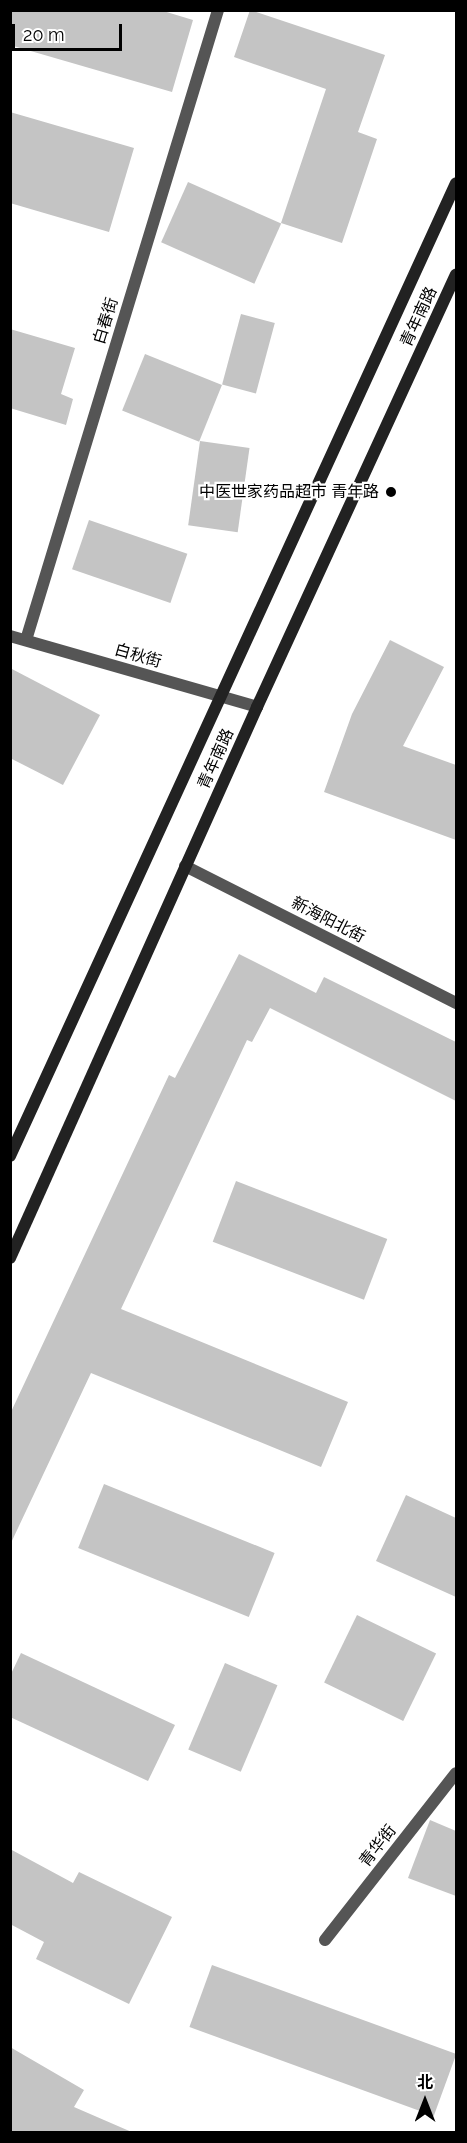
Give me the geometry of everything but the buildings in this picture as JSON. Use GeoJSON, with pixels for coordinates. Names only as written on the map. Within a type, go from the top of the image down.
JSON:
{"type":"FeatureCollection","features":[{"type":"Feature","properties":{"kind":"main road","name":"青年南路"},"geometry":{"type":"LineString","coordinates":[[10,1156],[456,183]]}},
{"type":"Feature","properties":{"kind":"main road","name":"青年南路"},"geometry":{"type":"LineString","coordinates":[[10,1258],[257,707],[456,275]]}},
{"type":"Feature","properties":{"kind":"street","name":"白春街"},"geometry":{"type":"LineString","coordinates":[[26,640],[218,10]]}},
{"type":"Feature","properties":{"kind":"street","name":"白秋街"},"geometry":{"type":"LineString","coordinates":[[10,636],[257,707]]}},
{"type":"Feature","properties":{"kind":"street","name":"新海阳北街"},"geometry":{"type":"LineString","coordinates":[[186,866],[456,1003]]}},
{"type":"Feature","properties":{"kind":"street","name":"青华街"},"geometry":{"type":"LineString","coordinates":[[325,1940],[456,1773]]}},
{"type":"Feature","properties":{"kind":"place","name":"中医世家药品超市 青年路"},"geometry":{"type":"Point","coordinates":[391,492]}}]}
